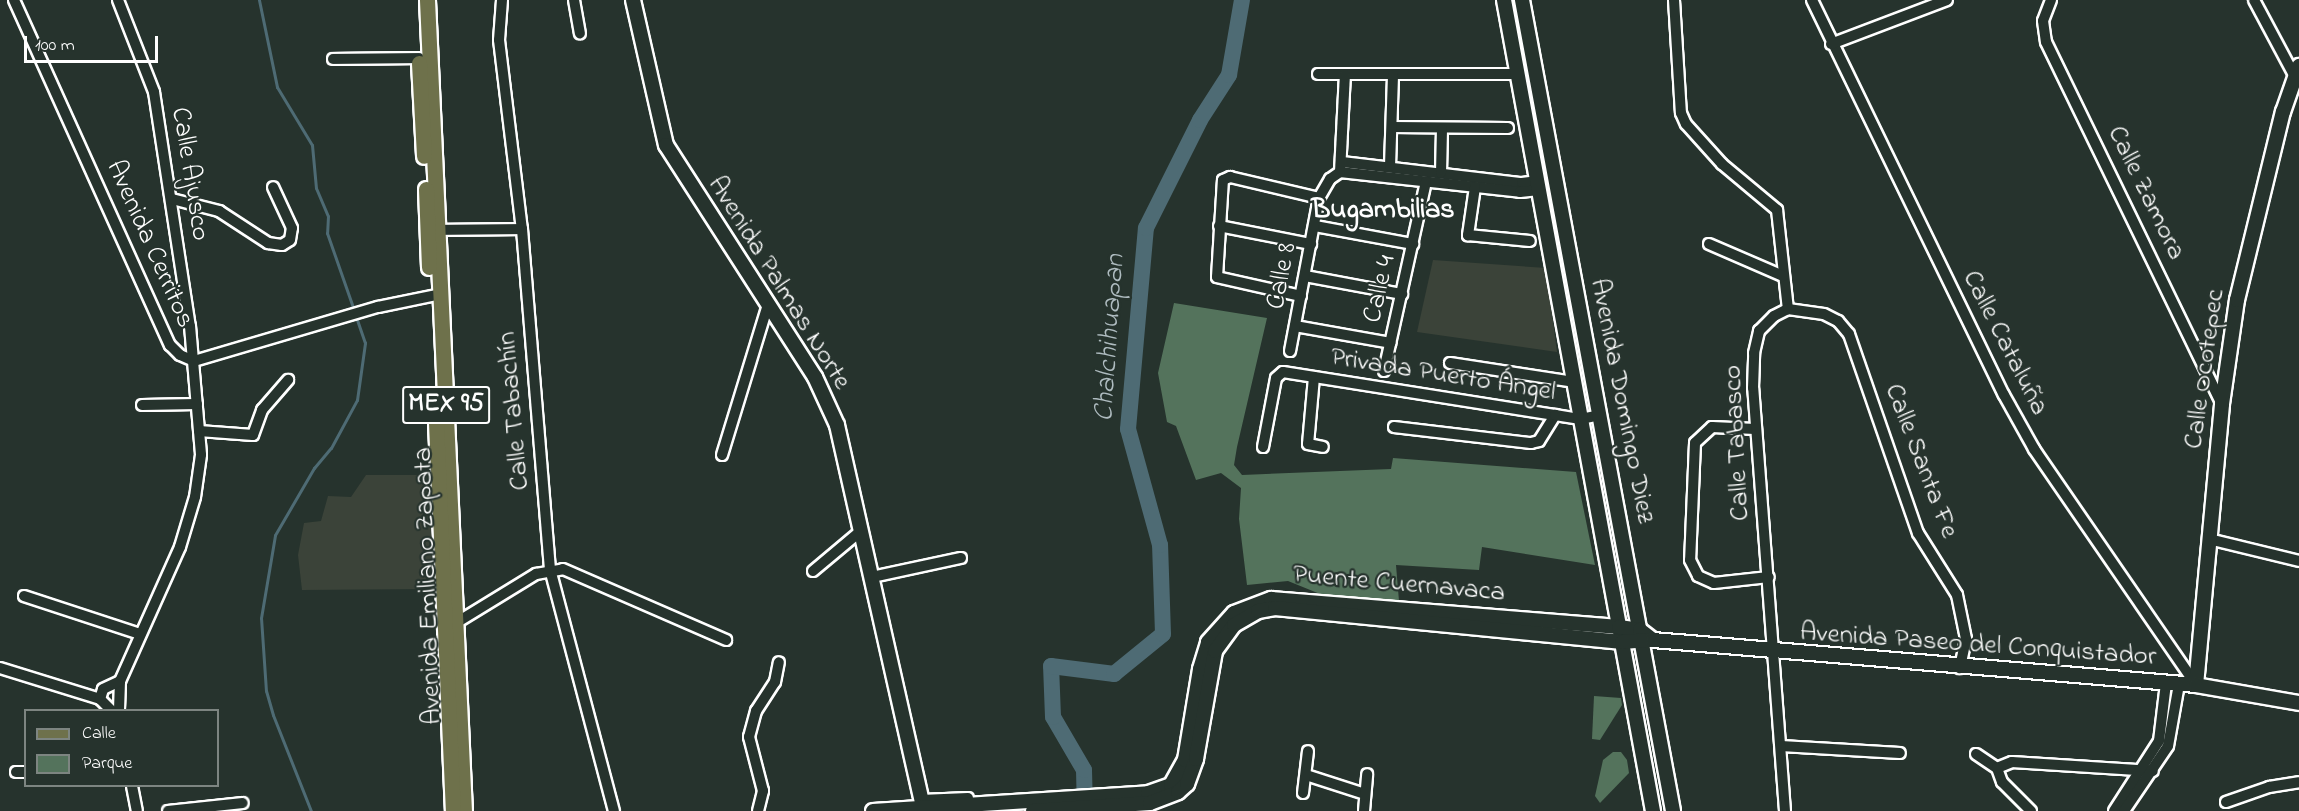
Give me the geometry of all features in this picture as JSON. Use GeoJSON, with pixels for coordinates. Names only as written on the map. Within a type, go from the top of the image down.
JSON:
{"type":"FeatureCollection","features":[{"type":"Feature","properties":{"kind":"main road","name":"Avenida Emiliano Zapata"},"geometry":{"type":"LineString","coordinates":[[416,0],[436,294],[452,684],[453,811]]}},
{"type":"Feature","properties":{"kind":"main road","name":"Avenida Emiliano Zapata"},"geometry":{"type":"LineString","coordinates":[[427,0],[432,230]]}},
{"type":"Feature","properties":{"kind":"main road","name":"Avenida Palmas Norte"},"geometry":{"type":"LineString","coordinates":[[633,0],[666,145],[767,308],[815,377],[832,414],[862,530],[918,808]]}},
{"type":"Feature","properties":{"kind":"main road","name":"Avenida Domingo Diez"},"geometry":{"type":"LineString","coordinates":[[1504,0],[1653,811]]}},
{"type":"Feature","properties":{"kind":"main road","name":"Avenida Domingo Diez"},"geometry":{"type":"LineString","coordinates":[[1522,0],[1637,613],[1650,639],[1649,681],[1673,811]]}},
{"type":"Feature","properties":{"kind":"main road"},"geometry":{"type":"LineString","coordinates":[[1512,42],[1530,39]]}},
{"type":"Feature","properties":{"kind":"main road","name":"Calle Ocotepec"},"geometry":{"type":"LineString","coordinates":[[2196,686],[2222,404],[2237,300],[2296,71]]}},
{"type":"Feature","properties":{"kind":"main road","name":"Puente Cuernavaca"},"geometry":{"type":"LineString","coordinates":[[873,811],[1007,803],[1036,808],[1149,798],[1171,785],[1182,770],[1200,669],[1208,642],[1234,613],[1253,604],[1283,597],[1471,620],[1622,642],[1650,639]]}},
{"type":"Feature","properties":{"kind":"main road"},"geometry":{"type":"LineString","coordinates":[[1637,613],[1650,639],[1652,660],[1649,681]]}},
{"type":"Feature","properties":{"kind":"main road","name":"Puente Cuernavaca"},"geometry":{"type":"LineString","coordinates":[[1471,620],[1619,627],[1650,639]]}},
{"type":"Feature","properties":{"kind":"main road"},"geometry":{"type":"LineString","coordinates":[[1585,637],[1611,647],[1628,668]]}},
{"type":"Feature","properties":{"kind":"main road","name":"Avenida Paseo del Conquistador"},"geometry":{"type":"LineString","coordinates":[[1650,639],[1775,653],[2196,686],[2299,703]]}},
{"type":"Feature","properties":{"kind":"main road","name":"Avenida Emiliano Zapata"},"geometry":{"type":"LineString","coordinates":[[452,684],[464,811]]}},
{"type":"Feature","properties":{"kind":"street","name":"Avenida Cerritos"},"geometry":{"type":"LineString","coordinates":[[14,0],[170,345],[194,361],[378,307],[436,294]]}},
{"type":"Feature","properties":{"kind":"street","name":"Calle Ajusco"},"geometry":{"type":"LineString","coordinates":[[118,0],[154,92],[172,199],[194,361],[199,430],[195,497],[180,547],[120,681]]}},
{"type":"Feature","properties":{"kind":"street","name":"Calle Tabachín"},"geometry":{"type":"LineString","coordinates":[[502,0],[499,40],[522,228],[550,569],[614,811]]}},
{"type":"Feature","properties":{"kind":"street"},"geometry":{"type":"LineString","coordinates":[[574,0],[580,33]]}},
{"type":"Feature","properties":{"kind":"street"},"geometry":{"type":"LineString","coordinates":[[1674,0],[1681,112],[1686,124],[1722,164],[1777,210],[1781,221],[1783,276],[1788,309]]}},
{"type":"Feature","properties":{"kind":"street","name":"Calle Cataluña"},"geometry":{"type":"LineString","coordinates":[[1812,0],[1831,44],[2009,404],[2034,449],[2196,686]]}},
{"type":"Feature","properties":{"kind":"street"},"geometry":{"type":"LineString","coordinates":[[1831,44],[1947,0]]}},
{"type":"Feature","properties":{"kind":"street","name":"Calle Zamora"},"geometry":{"type":"LineString","coordinates":[[2051,0],[2043,21],[2046,42],[2222,404]]}},
{"type":"Feature","properties":{"kind":"street"},"geometry":{"type":"LineString","coordinates":[[2254,0],[2296,71]]}},
{"type":"Feature","properties":{"kind":"street"},"geometry":{"type":"LineString","coordinates":[[333,58],[419,58]]}},
{"type":"Feature","properties":{"kind":"street"},"geometry":{"type":"LineString","coordinates":[[1318,74],[1516,74]]}},
{"type":"Feature","properties":{"kind":"street"},"geometry":{"type":"LineString","coordinates":[[1341,167],[1345,74]]}},
{"type":"Feature","properties":{"kind":"street"},"geometry":{"type":"LineString","coordinates":[[1390,166],[1393,75]]}},
{"type":"Feature","properties":{"kind":"street"},"geometry":{"type":"LineString","coordinates":[[1392,127],[1508,128]]}},
{"type":"Feature","properties":{"kind":"street"},"geometry":{"type":"LineString","coordinates":[[1441,172],[1442,129]]}},
{"type":"Feature","properties":{"kind":"street"},"geometry":{"type":"LineString","coordinates":[[1341,167],[1390,166],[1539,186]]}},
{"type":"Feature","properties":{"kind":"street"},"geometry":{"type":"LineString","coordinates":[[1341,167],[1426,182],[1475,187],[1539,186]]}},
{"type":"Feature","properties":{"kind":"street","name":"Calle 8"},"geometry":{"type":"LineString","coordinates":[[1290,351],[1319,198],[1330,179],[1341,167]]}},
{"type":"Feature","properties":{"kind":"street"},"geometry":{"type":"LineString","coordinates":[[1301,296],[1217,277],[1219,226],[1225,177],[1319,198]]}},
{"type":"Feature","properties":{"kind":"street","name":"Calle 4"},"geometry":{"type":"LineString","coordinates":[[1384,371],[1426,182]]}},
{"type":"Feature","properties":{"kind":"street"},"geometry":{"type":"LineString","coordinates":[[172,199],[219,211],[268,243],[282,245],[290,240],[292,228],[273,187]]}},
{"type":"Feature","properties":{"kind":"street"},"geometry":{"type":"LineString","coordinates":[[1475,187],[1467,235],[1530,241]]}},
{"type":"Feature","properties":{"kind":"street"},"geometry":{"type":"LineString","coordinates":[[1219,226],[1311,244]]}},
{"type":"Feature","properties":{"kind":"street"},"geometry":{"type":"LineString","coordinates":[[1315,226],[1413,244]]}},
{"type":"Feature","properties":{"kind":"street"},"geometry":{"type":"LineString","coordinates":[[432,230],[522,228]]}},
{"type":"Feature","properties":{"kind":"street"},"geometry":{"type":"LineString","coordinates":[[1709,244],[1783,276]]}},
{"type":"Feature","properties":{"kind":"street"},"geometry":{"type":"LineString","coordinates":[[1305,276],[1402,294]]}},
{"type":"Feature","properties":{"kind":"street"},"geometry":{"type":"LineString","coordinates":[[722,455],[767,308]]}},
{"type":"Feature","properties":{"kind":"street","name":"Calle Tabasco"},"geometry":{"type":"LineString","coordinates":[[1785,811],[1775,653],[1755,429],[1754,353],[1760,331],[1774,316],[1788,309]]}},
{"type":"Feature","properties":{"kind":"street","name":"Calle Santa Fe"},"geometry":{"type":"LineString","coordinates":[[1788,309],[1824,314],[1838,321],[1849,334],[1918,533],[1957,595],[1966,639],[1960,668]]}},
{"type":"Feature","properties":{"kind":"street"},"geometry":{"type":"LineString","coordinates":[[1295,326],[1390,343]]}},
{"type":"Feature","properties":{"kind":"street"},"geometry":{"type":"LineString","coordinates":[[1450,363],[1574,382]]}},
{"type":"Feature","properties":{"kind":"street","name":"Privada Puerto Ángel"},"geometry":{"type":"LineString","coordinates":[[1263,447],[1278,373],[1555,416],[1581,418],[1600,415]]}},
{"type":"Feature","properties":{"kind":"street"},"geometry":{"type":"LineString","coordinates":[[1314,377],[1308,444],[1323,447]]}},
{"type":"Feature","properties":{"kind":"street"},"geometry":{"type":"LineString","coordinates":[[199,430],[253,435],[262,410],[288,380]]}},
{"type":"Feature","properties":{"kind":"street"},"geometry":{"type":"LineString","coordinates":[[142,405],[197,404]]}},
{"type":"Feature","properties":{"kind":"street"},"geometry":{"type":"LineString","coordinates":[[1394,427],[1531,443],[1539,441],[1555,416]]}},
{"type":"Feature","properties":{"kind":"street"},"geometry":{"type":"LineString","coordinates":[[1755,429],[1712,427],[1695,443],[1690,560],[1698,576],[1714,583],[1769,577]]}},
{"type":"Feature","properties":{"kind":"street"},"geometry":{"type":"LineString","coordinates":[[813,571],[862,530]]}},
{"type":"Feature","properties":{"kind":"street"},"geometry":{"type":"LineString","coordinates":[[2209,539],[2299,561]]}},
{"type":"Feature","properties":{"kind":"street"},"geometry":{"type":"LineString","coordinates":[[872,577],[962,558]]}},
{"type":"Feature","properties":{"kind":"street"},"geometry":{"type":"LineString","coordinates":[[450,626],[550,569],[563,569],[726,640]]}},
{"type":"Feature","properties":{"kind":"street"},"geometry":{"type":"LineString","coordinates":[[24,596],[140,634]]}},
{"type":"Feature","properties":{"kind":"street"},"geometry":{"type":"LineString","coordinates":[[758,811],[763,791],[749,737],[756,711],[775,682],[779,662]]}},
{"type":"Feature","properties":{"kind":"street"},"geometry":{"type":"LineString","coordinates":[[0,668],[100,699],[109,709]]}},
{"type":"Feature","properties":{"kind":"street"},"geometry":{"type":"LineString","coordinates":[[100,699],[103,689],[120,681],[119,709]]}},
{"type":"Feature","properties":{"kind":"street"},"geometry":{"type":"LineString","coordinates":[[2114,811],[2147,770],[2173,732],[2173,684]]}},
{"type":"Feature","properties":{"kind":"street"},"geometry":{"type":"LineString","coordinates":[[1781,746],[1900,753]]}},
{"type":"Feature","properties":{"kind":"street"},"geometry":{"type":"LineString","coordinates":[[1303,794],[1308,751]]}},
{"type":"Feature","properties":{"kind":"street"},"geometry":{"type":"LineString","coordinates":[[1976,754],[1997,768],[2002,782],[2031,811]]}},
{"type":"Feature","properties":{"kind":"street"},"geometry":{"type":"LineString","coordinates":[[1997,768],[2012,762],[2147,770]]}},
{"type":"Feature","properties":{"kind":"street"},"geometry":{"type":"LineString","coordinates":[[2124,811],[2147,770]]}},
{"type":"Feature","properties":{"kind":"street"},"geometry":{"type":"LineString","coordinates":[[1364,811],[1367,774]]}},
{"type":"Feature","properties":{"kind":"street"},"geometry":{"type":"LineString","coordinates":[[1306,775],[1365,794]]}},
{"type":"Feature","properties":{"kind":"street"},"geometry":{"type":"LineString","coordinates":[[2226,802],[2269,787],[2299,782]]}},
{"type":"Feature","properties":{"kind":"street"},"geometry":{"type":"LineString","coordinates":[[132,787],[137,811]]}},
{"type":"Feature","properties":{"kind":"street"},"geometry":{"type":"LineString","coordinates":[[168,811],[243,803]]}},
{"type":"Feature","properties":{"kind":"shaded area"},"geometry":{"type":"Polygon","coordinates":[[[1433,260],[1546,268],[1557,352],[1417,332],[1433,260]]]}},
{"type":"Feature","properties":{"kind":"shaded area"},"geometry":{"type":"Polygon","coordinates":[[[366,475],[431,475],[433,589],[302,590],[298,555],[304,523],[321,521],[328,496],[351,497],[366,475]]]}},
{"type":"Feature","properties":{"kind":"green space"},"geometry":{"type":"Polygon","coordinates":[[[1174,303],[1267,318],[1234,465],[1242,475],[1391,469],[1393,458],[1576,472],[1595,565],[1482,547],[1479,570],[1396,565],[1399,601],[1325,596],[1288,581],[1247,585],[1239,519],[1241,488],[1221,473],[1196,480],[1176,426],[1167,422],[1158,373],[1174,303]]]}},
{"type":"Feature","properties":{"kind":"green space"},"geometry":{"type":"Polygon","coordinates":[[[1594,696],[1621,698],[1622,705],[1600,740],[1592,739],[1594,696]]]}},
{"type":"Feature","properties":{"kind":"green space"},"geometry":{"type":"Polygon","coordinates":[[[1613,752],[1621,752],[1627,760],[1629,773],[1600,803],[1595,796],[1603,760],[1613,752]]]}},
{"type":"Feature","properties":{"kind":"waterway"},"geometry":{"type":"LineString","coordinates":[[259,0],[277,87],[312,145],[316,188],[328,216],[327,233],[354,310]]}},
{"type":"Feature","properties":{"kind":"waterway","name":"Chalchihuapan"},"geometry":{"type":"LineString","coordinates":[[1085,811],[1084,770],[1053,717],[1051,666],[1114,674],[1163,634],[1160,545],[1128,429],[1146,228],[1200,120],[1229,75],[1242,0]]}},
{"type":"Feature","properties":{"kind":"waterway"},"geometry":{"type":"LineString","coordinates":[[311,811],[273,715],[266,691],[261,618],[275,535],[314,468],[331,448],[357,400],[365,343],[356,317]]}},
{"type":"Feature","properties":{"kind":"district","name":"Bugambilias"},"geometry":{"type":"Point","coordinates":[1383,211]}}]}
